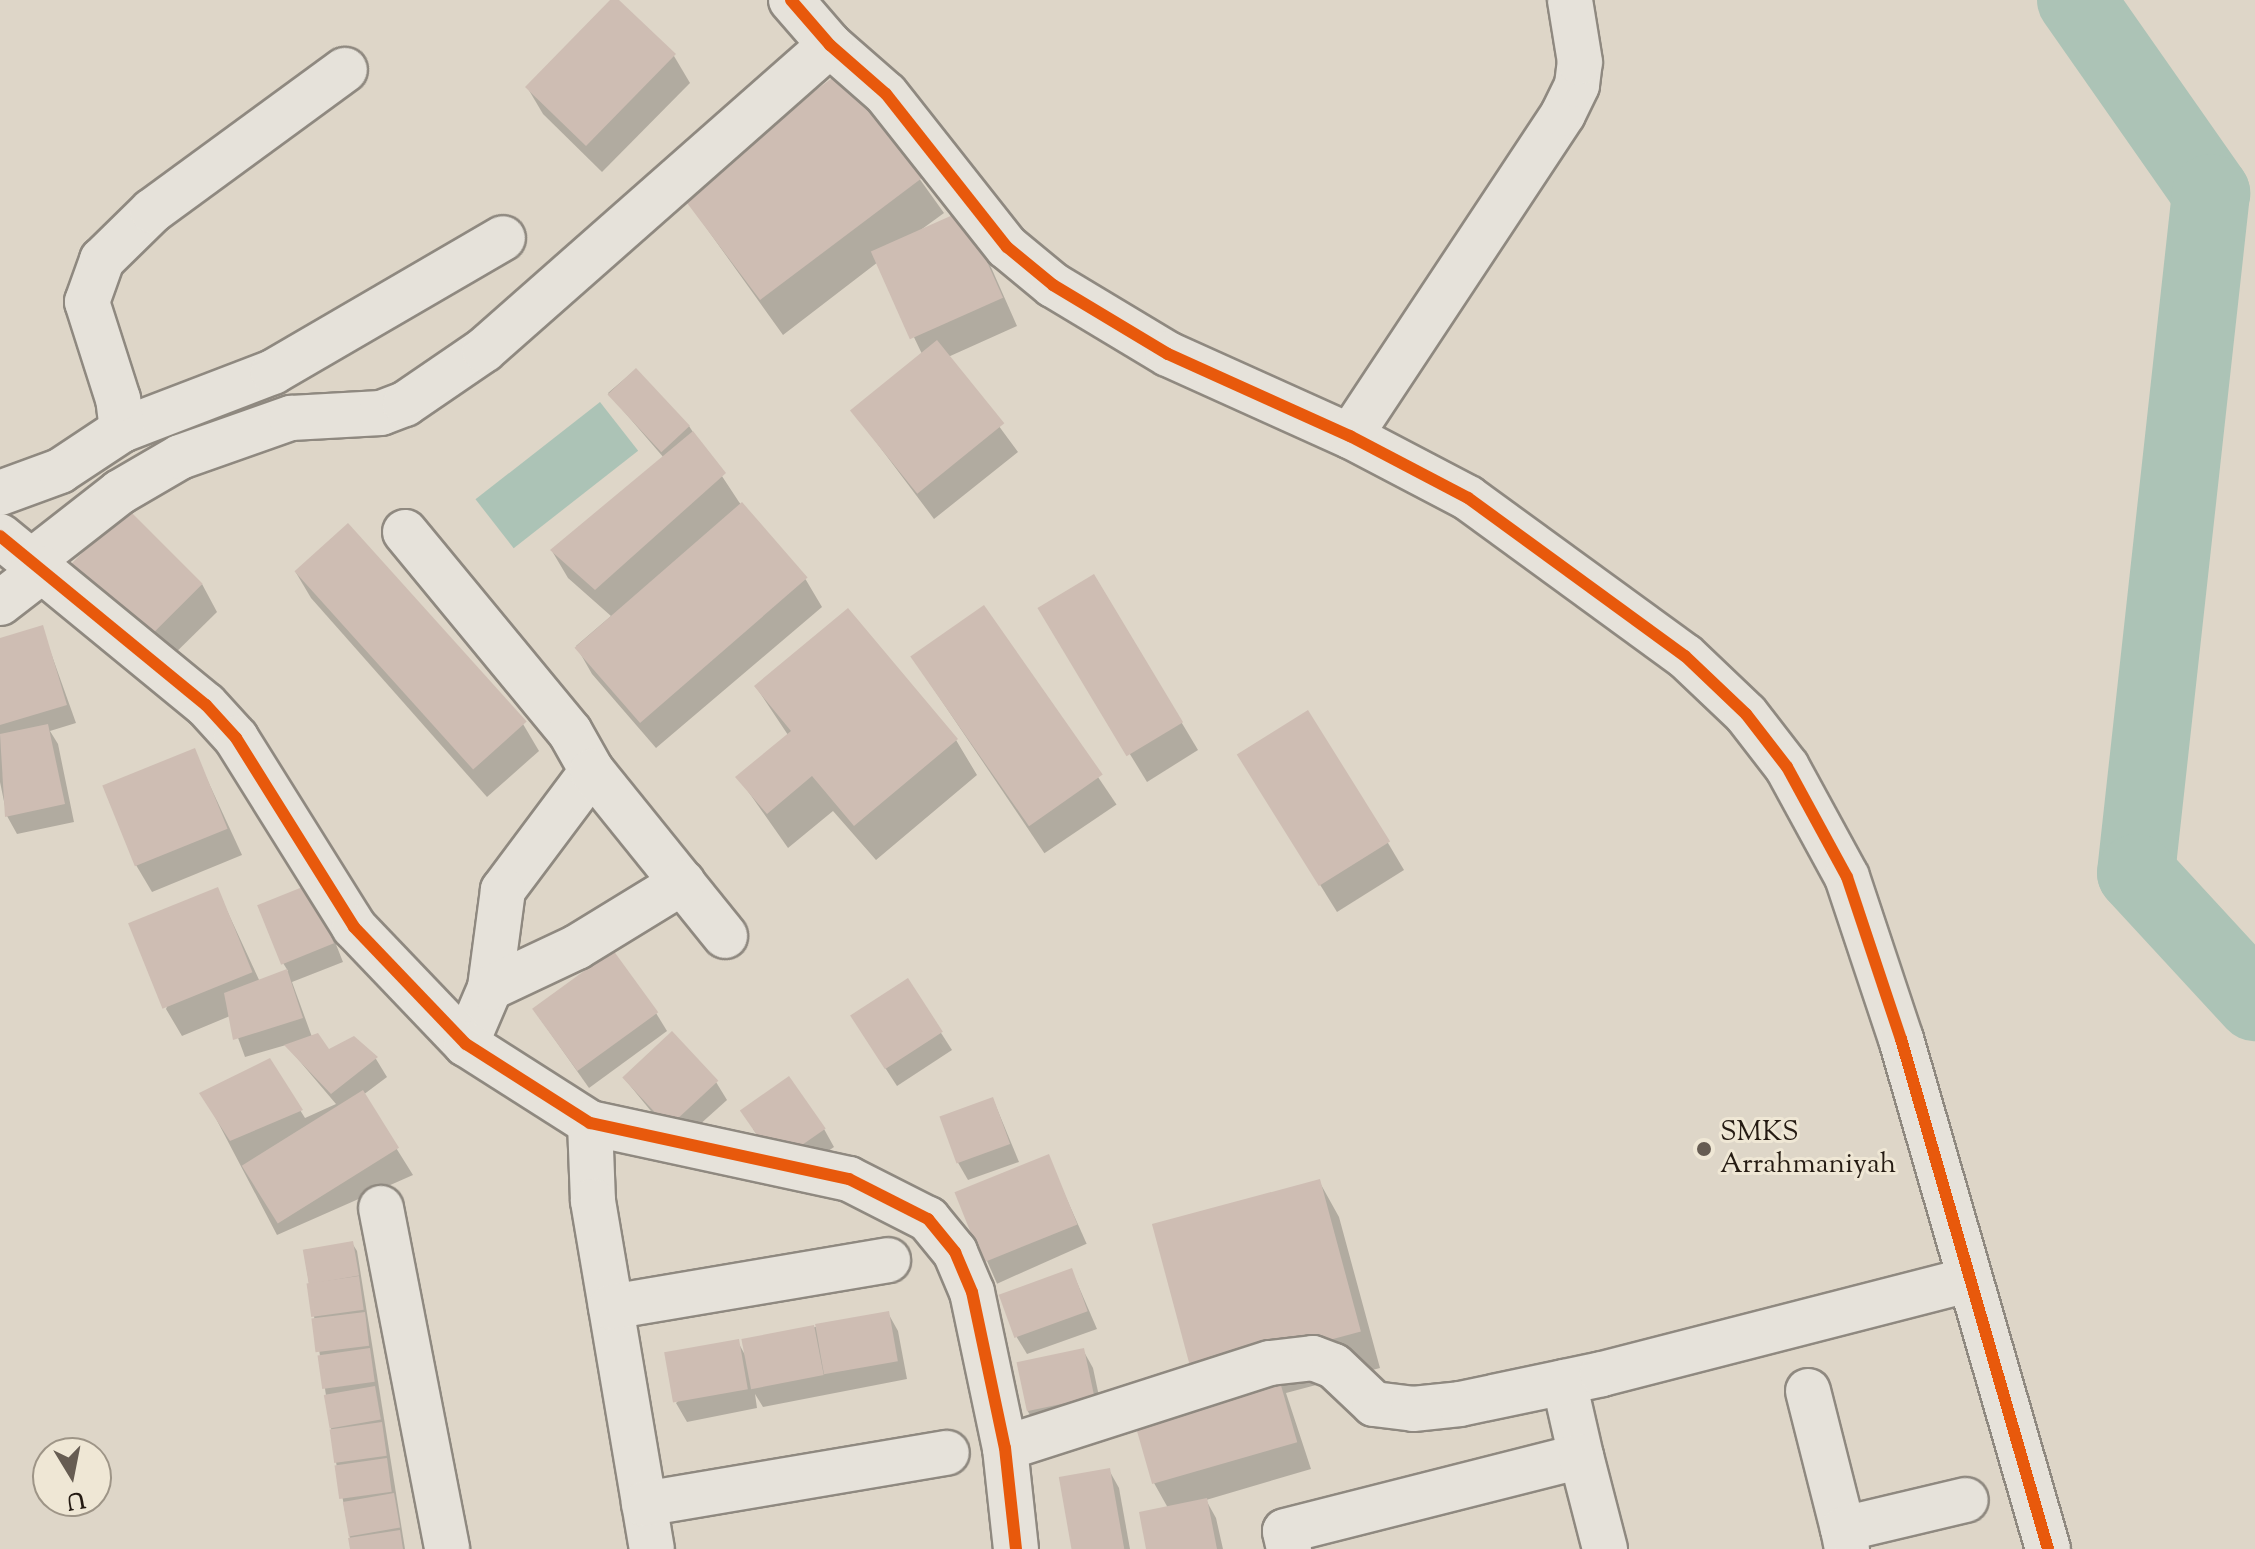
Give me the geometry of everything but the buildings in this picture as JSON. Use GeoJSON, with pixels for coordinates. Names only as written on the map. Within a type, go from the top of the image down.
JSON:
{"type":"FeatureCollection","features":[{"type":"Feature","properties":{"kind":"street"},"geometry":{"type":"LineString","coordinates":[[791,0],[830,45],[886,94],[970,205],[1007,247],[1053,285],[1168,354],[1350,436],[1468,498],[1685,656],[1746,714],[1787,767],[1847,877],[1901,1039],[2048,1549]]}},
{"type":"Feature","properties":{"kind":"street"},"geometry":{"type":"LineString","coordinates":[[1350,436],[1563,114],[1577,85],[1580,62],[1570,0]]}},
{"type":"Feature","properties":{"kind":"street"},"geometry":{"type":"LineString","coordinates":[[0,603],[26,555],[120,492],[180,457],[291,418],[381,413],[405,404],[484,350],[830,45]]}},
{"type":"Feature","properties":{"kind":"street"},"geometry":{"type":"LineString","coordinates":[[122,430],[118,399],[87,302],[102,260],[152,211],[345,70]]}},
{"type":"Feature","properties":{"kind":"street"},"geometry":{"type":"LineString","coordinates":[[0,493],[60,471],[122,430],[273,372],[503,238]]}},
{"type":"Feature","properties":{"kind":"street"},"geometry":{"type":"LineString","coordinates":[[405,532],[570,732],[592,771],[725,936]]}},
{"type":"Feature","properties":{"kind":"street"},"geometry":{"type":"LineString","coordinates":[[26,555],[164,666],[236,738],[354,927],[466,1044],[590,1123],[849,1179],[928,1219],[955,1252],[972,1292],[1005,1448],[1016,1549]]}},
{"type":"Feature","properties":{"kind":"street"},"geometry":{"type":"LineString","coordinates":[[466,1044],[490,988],[503,890],[592,771]]}},
{"type":"Feature","properties":{"kind":"street"},"geometry":{"type":"LineString","coordinates":[[490,988],[577,947],[683,882]]}},
{"type":"Feature","properties":{"kind":"street"},"geometry":{"type":"LineString","coordinates":[[590,1123],[593,1201],[652,1549]]}},
{"type":"Feature","properties":{"kind":"street"},"geometry":{"type":"LineString","coordinates":[[381,1208],[447,1549]]}},
{"type":"Feature","properties":{"kind":"street"},"geometry":{"type":"LineString","coordinates":[[611,1307],[888,1260]]}},
{"type":"Feature","properties":{"kind":"street"},"geometry":{"type":"LineString","coordinates":[[1005,1448],[1270,1363],[1313,1358],[1334,1366],[1374,1404],[1413,1409],[1564,1382],[1969,1280]]}},
{"type":"Feature","properties":{"kind":"street"},"geometry":{"type":"LineString","coordinates":[[1564,1382],[1605,1549]]}},
{"type":"Feature","properties":{"kind":"street"},"geometry":{"type":"LineString","coordinates":[[1808,1391],[1845,1539],[1966,1500]]}},
{"type":"Feature","properties":{"kind":"street"},"geometry":{"type":"LineString","coordinates":[[644,1504],[947,1453]]}},
{"type":"Feature","properties":{"kind":"street"},"geometry":{"type":"LineString","coordinates":[[1289,1549],[1285,1531],[1581,1456]]}},
{"type":"Feature","properties":{"kind":"shaded area"},"geometry":{"type":"Polygon","coordinates":[[[600,402],[638,451],[514,548],[475,499],[600,402]]]}},
{"type":"Feature","properties":{"kind":"waterway"},"geometry":{"type":"LineString","coordinates":[[2076,0],[2211,193],[2136,873],[2255,1002]]}},
{"type":"Feature","properties":{"kind":"cycle path"},"geometry":{"type":"LineString","coordinates":[[791,0],[830,45],[886,94],[1007,247],[1053,285],[1168,354],[1350,436],[1468,498],[1685,656],[1746,714],[1787,767],[1847,877],[1901,1039],[2048,1549]]}},
{"type":"Feature","properties":{"kind":"cycle path"},"geometry":{"type":"LineString","coordinates":[[0,536],[206,705],[236,738],[354,927],[466,1044],[590,1123],[849,1179],[928,1219],[955,1252],[972,1292],[1005,1448],[1016,1549]]}},
{"type":"Feature","properties":{"kind":"place","name":"SMKS Arrahmaniyah"},"geometry":{"type":"Point","coordinates":[1704,1149]}}]}
